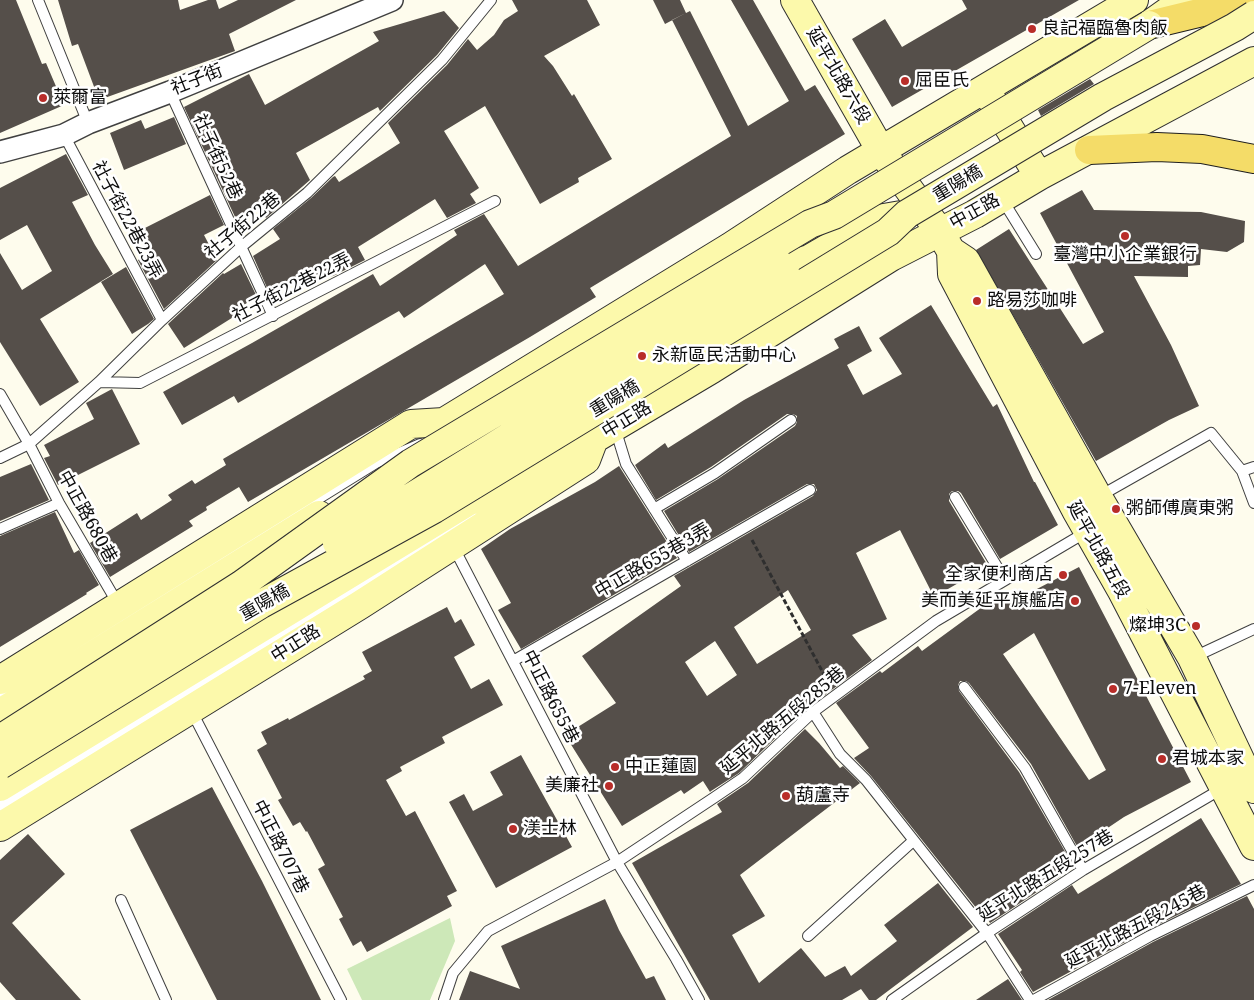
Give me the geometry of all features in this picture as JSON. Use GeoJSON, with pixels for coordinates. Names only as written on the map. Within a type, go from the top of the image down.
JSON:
{"type":"FeatureCollection","features":[{"type":"Feature","properties":{"kind":"main road","name":"延平北路六段"},"geometry":{"type":"LineString","coordinates":[[795,0],[881,151]]}},
{"type":"Feature","properties":{"kind":"main road"},"geometry":{"type":"LineString","coordinates":[[0,713],[383,475],[444,422],[730,247],[848,170],[1133,0]]}},
{"type":"Feature","properties":{"kind":"main road","name":"重陽橋"},"geometry":{"type":"LineString","coordinates":[[0,739],[241,585],[411,464],[810,224],[834,215],[1149,25],[1184,0]]}},
{"type":"Feature","properties":{"kind":"main road"},"geometry":{"type":"LineString","coordinates":[[1149,25],[1207,11],[1254,14]]}},
{"type":"Feature","properties":{"kind":"main road","name":"重陽橋"},"geometry":{"type":"LineString","coordinates":[[0,765],[261,604],[434,509],[888,232],[907,214],[1103,97],[1235,27],[1254,14]]}},
{"type":"Feature","properties":{"kind":"main road","name":"中正路"},"geometry":{"type":"LineString","coordinates":[[0,827],[453,546],[586,460],[604,433],[891,257],[945,242],[1002,198],[1039,176],[1254,61]]}},
{"type":"Feature","properties":{"kind":"main road"},"geometry":{"type":"LineString","coordinates":[[984,89],[1039,176]]}},
{"type":"Feature","properties":{"kind":"main road"},"geometry":{"type":"LineString","coordinates":[[1089,150],[1158,147],[1202,149],[1254,159]]}},
{"type":"Feature","properties":{"kind":"main road"},"geometry":{"type":"LineString","coordinates":[[881,151],[945,242]]}},
{"type":"Feature","properties":{"kind":"main road"},"geometry":{"type":"LineString","coordinates":[[0,752],[785,267],[809,259],[878,219],[907,214]]}},
{"type":"Feature","properties":{"kind":"main road"},"geometry":{"type":"LineString","coordinates":[[785,267],[812,236],[834,215]]}},
{"type":"Feature","properties":{"kind":"main road","name":"延平北路五段"},"geometry":{"type":"LineString","coordinates":[[945,242],[952,274],[1093,514],[1192,658],[1254,789]]}},
{"type":"Feature","properties":{"kind":"main road"},"geometry":{"type":"LineString","coordinates":[[730,247],[778,327]]}},
{"type":"Feature","properties":{"kind":"main road"},"geometry":{"type":"LineString","coordinates":[[0,680],[411,424],[444,422]]}},
{"type":"Feature","properties":{"kind":"main road"},"geometry":{"type":"LineString","coordinates":[[0,787],[469,501],[495,493],[573,446],[604,433]]}},
{"type":"Feature","properties":{"kind":"main road","name":"延平北路五段"},"geometry":{"type":"LineString","coordinates":[[1093,514],[1122,591],[1254,846]]}},
{"type":"Feature","properties":{"kind":"street","name":"社子街"},"geometry":{"type":"LineString","coordinates":[[0,152],[64,135],[88,123],[170,92],[392,0]]}},
{"type":"Feature","properties":{"kind":"lane"},"geometry":{"type":"LineString","coordinates":[[38,0],[88,123]]}},
{"type":"Feature","properties":{"kind":"lane","name":"社子街22巷"},"geometry":{"type":"LineString","coordinates":[[0,458],[29,444],[99,382],[162,320],[241,248],[307,193],[442,60],[491,0]]}},
{"type":"Feature","properties":{"kind":"lane","name":"社子街52巷"},"geometry":{"type":"LineString","coordinates":[[170,92],[273,316]]}},
{"type":"Feature","properties":{"kind":"lane","name":"社子街22巷23弄"},"geometry":{"type":"LineString","coordinates":[[64,135],[162,320]]}},
{"type":"Feature","properties":{"kind":"lane"},"geometry":{"type":"LineString","coordinates":[[1002,198],[1036,254]]}},
{"type":"Feature","properties":{"kind":"lane","name":"社子街22巷22弄"},"geometry":{"type":"LineString","coordinates":[[99,382],[140,383],[495,201]]}},
{"type":"Feature","properties":{"kind":"lane","name":"中正路680巷"},"geometry":{"type":"LineString","coordinates":[[0,394],[29,444],[58,503],[118,605]]}},
{"type":"Feature","properties":{"kind":"lane"},"geometry":{"type":"LineString","coordinates":[[654,509],[716,473],[791,420]]}},
{"type":"Feature","properties":{"kind":"lane"},"geometry":{"type":"LineString","coordinates":[[604,433],[626,464],[686,561]]}},
{"type":"Feature","properties":{"kind":"lane","name":"延平北路五段285巷"},"geometry":{"type":"LineString","coordinates":[[444,1000],[453,973],[488,931],[617,862],[743,778],[813,712],[936,621],[1005,580],[1093,514],[1211,433],[1242,470]]}},
{"type":"Feature","properties":{"kind":"lane"},"geometry":{"type":"LineString","coordinates":[[0,696],[376,463],[420,444]]}},
{"type":"Feature","properties":{"kind":"lane"},"geometry":{"type":"LineString","coordinates":[[1254,467],[1242,470],[1254,503]]}},
{"type":"Feature","properties":{"kind":"lane","name":"中正路655巷3弄"},"geometry":{"type":"LineString","coordinates":[[513,661],[810,490]]}},
{"type":"Feature","properties":{"kind":"lane","name":"重陽橋"},"geometry":{"type":"LineString","coordinates":[[0,806],[294,627],[476,513],[495,493]]}},
{"type":"Feature","properties":{"kind":"lane"},"geometry":{"type":"LineString","coordinates":[[955,497],[1005,580]]}},
{"type":"Feature","properties":{"kind":"lane"},"geometry":{"type":"LineString","coordinates":[[0,529],[58,503]]}},
{"type":"Feature","properties":{"kind":"lane","name":"中正路655巷"},"geometry":{"type":"LineString","coordinates":[[453,546],[617,862],[676,958],[699,1000]]}},
{"type":"Feature","properties":{"kind":"lane"},"geometry":{"type":"LineString","coordinates":[[1192,658],[1254,629]]}},
{"type":"Feature","properties":{"kind":"lane"},"geometry":{"type":"LineString","coordinates":[[964,687],[1025,768],[1083,870]]}},
{"type":"Feature","properties":{"kind":"lane","name":"中正路707巷"},"geometry":{"type":"LineString","coordinates":[[190,710],[341,1000]]}},
{"type":"Feature","properties":{"kind":"lane"},"geometry":{"type":"LineString","coordinates":[[813,712],[840,754],[866,780],[986,933],[1030,1000]]}},
{"type":"Feature","properties":{"kind":"lane","name":"延平北路五段257巷"},"geometry":{"type":"LineString","coordinates":[[892,1000],[986,933],[1083,870],[1224,788]]}},
{"type":"Feature","properties":{"kind":"lane"},"geometry":{"type":"LineString","coordinates":[[808,936],[913,841]]}},
{"type":"Feature","properties":{"kind":"lane","name":"延平北路五段245巷"},"geometry":{"type":"LineString","coordinates":[[1034,1000],[1150,936],[1254,885]]}},
{"type":"Feature","properties":{"kind":"lane"},"geometry":{"type":"LineString","coordinates":[[121,900],[166,1000]]}},
{"type":"Feature","properties":{"kind":"path"},"geometry":{"type":"LineString","coordinates":[[745,527],[836,696]]}},
{"type":"Feature","properties":{"kind":"green space"},"geometry":{"type":"Polygon","coordinates":[[[450,918],[455,941],[430,1000],[362,1000],[347,969],[450,918]]]}},
{"type":"Feature","properties":{"kind":"building"},"geometry":{"type":"Polygon","coordinates":[[[0,0],[16,0],[42,64],[46,63],[64,105],[0,133],[0,0]]]}},
{"type":"Feature","properties":{"kind":"building"},"geometry":{"type":"Polygon","coordinates":[[[58,0],[178,0],[180,10],[208,0],[216,0],[219,9],[238,0],[296,0],[229,34],[235,51],[99,100],[78,44],[72,46],[58,0]]]}},
{"type":"Feature","properties":{"kind":"building"},"geometry":{"type":"Polygon","coordinates":[[[512,0],[587,0],[600,25],[544,56],[553,66],[572,96],[574,94],[612,159],[578,178],[579,182],[540,204],[485,106],[444,131],[479,188],[470,194],[476,203],[447,218],[435,199],[358,247],[365,260],[333,276],[286,284],[272,293],[268,290],[253,256],[280,239],[273,229],[333,177],[335,176],[339,182],[400,143],[388,123],[447,65],[468,39],[477,50],[494,35],[504,20],[518,11],[512,0]]]}},
{"type":"Feature","properties":{"kind":"building"},"geometry":{"type":"Polygon","coordinates":[[[653,0],[680,0],[686,13],[665,24],[653,0]]]}},
{"type":"Feature","properties":{"kind":"building"},"geometry":{"type":"Polygon","coordinates":[[[731,0],[753,0],[805,91],[815,85],[845,134],[590,288],[596,297],[530,337],[248,502],[239,487],[206,507],[207,510],[189,521],[193,526],[110,577],[90,543],[137,513],[141,520],[172,500],[168,495],[192,480],[195,484],[226,465],[223,459],[504,294],[485,264],[404,318],[399,311],[238,403],[234,396],[182,425],[163,392],[373,274],[380,286],[457,235],[454,230],[484,214],[518,266],[731,136],[672,20],[690,11],[748,126],[789,101],[731,0]]]}},
{"type":"Feature","properties":{"kind":"building"},"geometry":{"type":"Polygon","coordinates":[[[962,0],[1079,0],[892,107],[852,39],[885,19],[902,47],[967,9],[962,0]]]}},
{"type":"Feature","properties":{"kind":"building"},"geometry":{"type":"Polygon","coordinates":[[[444,11],[459,28],[437,55],[380,111],[378,107],[296,153],[310,180],[266,218],[259,207],[236,219],[184,107],[249,74],[265,105],[379,41],[373,32],[444,11]]]}},
{"type":"Feature","properties":{"kind":"building"},"geometry":{"type":"Polygon","coordinates":[[[1090,79],[1094,84],[1041,116],[1038,110],[1090,79]]]}},
{"type":"Feature","properties":{"kind":"building"},"geometry":{"type":"Polygon","coordinates":[[[174,117],[186,144],[124,170],[110,133],[141,120],[145,129],[174,117]]]}},
{"type":"Feature","properties":{"kind":"building"},"geometry":{"type":"Polygon","coordinates":[[[66,154],[88,195],[72,202],[113,274],[40,319],[79,382],[40,406],[0,342],[0,253],[22,290],[52,271],[27,225],[0,240],[0,188],[66,154]]]}},
{"type":"Feature","properties":{"kind":"building"},"geometry":{"type":"Polygon","coordinates":[[[1082,190],[1094,210],[1201,212],[1245,221],[1244,242],[1227,252],[1201,249],[1200,265],[1188,266],[1188,277],[1134,276],[1171,345],[1199,406],[1169,420],[1096,461],[976,250],[1009,229],[1083,344],[1104,332],[1040,213],[1082,190]]]}},
{"type":"Feature","properties":{"kind":"building"},"geometry":{"type":"Polygon","coordinates":[[[210,195],[224,225],[204,235],[217,260],[164,309],[138,260],[148,254],[137,232],[210,195]]]}},
{"type":"Feature","properties":{"kind":"building"},"geometry":{"type":"Polygon","coordinates":[[[241,264],[257,297],[232,312],[235,316],[184,348],[168,324],[223,273],[241,264]]]}},
{"type":"Feature","properties":{"kind":"building"},"geometry":{"type":"Polygon","coordinates":[[[126,267],[154,319],[132,334],[101,282],[126,267]]]}},
{"type":"Feature","properties":{"kind":"building"},"geometry":{"type":"Polygon","coordinates":[[[931,305],[993,407],[997,404],[1034,482],[1058,525],[1000,559],[961,493],[952,491],[949,494],[949,501],[988,566],[934,597],[900,530],[856,553],[887,619],[852,635],[872,660],[810,706],[791,717],[794,720],[739,773],[710,792],[703,781],[684,794],[681,790],[622,826],[565,735],[616,703],[582,656],[681,586],[674,576],[813,496],[817,490],[814,484],[807,484],[689,552],[664,511],[718,479],[795,426],[797,416],[787,414],[711,467],[656,500],[635,465],[665,443],[668,448],[744,400],[839,348],[834,339],[859,326],[872,351],[847,365],[863,395],[902,374],[879,338],[931,305]],[[788,590],[734,627],[757,664],[811,630],[788,590]],[[715,641],[685,662],[707,696],[737,675],[715,641]]]}},
{"type":"Feature","properties":{"kind":"building"},"geometry":{"type":"Polygon","coordinates":[[[112,389],[140,444],[58,485],[44,458],[50,456],[44,445],[94,419],[86,403],[112,389]]]}},
{"type":"Feature","properties":{"kind":"building"},"geometry":{"type":"Polygon","coordinates":[[[31,464],[49,500],[0,521],[0,477],[31,464]]]}},
{"type":"Feature","properties":{"kind":"building"},"geometry":{"type":"Polygon","coordinates":[[[619,466],[677,558],[521,649],[498,610],[511,603],[481,549],[510,529],[595,482],[619,466]]]}},
{"type":"Feature","properties":{"kind":"building"},"geometry":{"type":"Polygon","coordinates":[[[55,512],[74,553],[79,550],[99,585],[0,647],[0,536],[55,512]]]}},
{"type":"Feature","properties":{"kind":"building"},"geometry":{"type":"Polygon","coordinates":[[[1079,567],[1191,782],[1124,817],[1078,848],[1031,764],[969,683],[960,681],[958,685],[959,691],[1019,772],[1067,855],[1056,862],[1064,874],[990,923],[871,776],[854,758],[869,748],[836,703],[880,671],[882,673],[918,646],[922,651],[1004,591],[1012,602],[1079,567]],[[1034,633],[1003,654],[1089,780],[1106,770],[1034,633]]]}},
{"type":"Feature","properties":{"kind":"building"},"geometry":{"type":"Polygon","coordinates":[[[447,607],[455,623],[461,619],[475,645],[454,657],[471,689],[489,679],[503,705],[442,737],[445,743],[400,767],[402,771],[386,780],[406,816],[415,811],[457,891],[447,896],[452,906],[367,952],[361,941],[353,946],[339,919],[343,917],[318,869],[325,865],[307,831],[300,822],[293,826],[278,800],[282,798],[257,750],[267,744],[261,732],[288,718],[289,720],[365,679],[363,676],[372,671],[362,652],[447,607]]]}},
{"type":"Feature","properties":{"kind":"building"},"geometry":{"type":"Polygon","coordinates":[[[805,729],[840,768],[843,766],[860,783],[740,875],[765,916],[732,935],[759,983],[801,948],[825,977],[845,966],[851,976],[897,941],[884,925],[938,883],[973,927],[876,1000],[869,1000],[861,989],[842,1000],[710,1000],[632,863],[722,812],[717,804],[748,783],[805,729]]]}},
{"type":"Feature","properties":{"kind":"building","name":"渼士林"},"geometry":{"type":"Polygon","coordinates":[[[521,755],[572,847],[496,888],[449,802],[464,794],[473,811],[503,795],[490,772],[521,755]]]}},
{"type":"Feature","properties":{"kind":"building"},"geometry":{"type":"Polygon","coordinates":[[[212,787],[262,881],[321,1000],[217,1000],[130,830],[212,787]]]}},
{"type":"Feature","properties":{"kind":"building"},"geometry":{"type":"Polygon","coordinates":[[[1201,818],[1241,884],[1147,930],[1033,992],[1020,972],[1022,970],[998,934],[1072,885],[1078,894],[1201,818]]]}},
{"type":"Feature","properties":{"kind":"building"},"geometry":{"type":"Polygon","coordinates":[[[28,834],[65,874],[12,923],[81,1000],[16,1000],[0,982],[0,860],[28,834]]]}},
{"type":"Feature","properties":{"kind":"building"},"geometry":{"type":"Polygon","coordinates":[[[1247,896],[1254,909],[1254,1000],[1048,1000],[1153,942],[1247,896]]]}},
{"type":"Feature","properties":{"kind":"building"},"geometry":{"type":"Polygon","coordinates":[[[605,899],[619,930],[646,979],[654,976],[666,1000],[459,1000],[470,971],[520,989],[501,946],[605,899]]]}},
{"type":"Feature","properties":{"kind":"building"},"geometry":{"type":"Polygon","coordinates":[[[1008,979],[1022,1000],[976,1000],[1008,979]]]}},
{"type":"Feature","properties":{"kind":"place","name":"良記福臨魯肉飯"},"geometry":{"type":"Point","coordinates":[1032,29]}},
{"type":"Feature","properties":{"kind":"place","name":"屈臣氏"},"geometry":{"type":"Point","coordinates":[905,81]}},
{"type":"Feature","properties":{"kind":"place","name":"萊爾富"},"geometry":{"type":"Point","coordinates":[43,98]}},
{"type":"Feature","properties":{"kind":"place","name":"臺灣中小企業銀行"},"geometry":{"type":"Point","coordinates":[1125,236]}},
{"type":"Feature","properties":{"kind":"place","name":"路易莎咖啡"},"geometry":{"type":"Point","coordinates":[977,301]}},
{"type":"Feature","properties":{"kind":"place","name":"永新區民活動中心"},"geometry":{"type":"Point","coordinates":[642,356]}},
{"type":"Feature","properties":{"kind":"place","name":"粥師傅廣東粥"},"geometry":{"type":"Point","coordinates":[1116,509]}},
{"type":"Feature","properties":{"kind":"place","name":"全家便利商店"},"geometry":{"type":"Point","coordinates":[1063,575]}},
{"type":"Feature","properties":{"kind":"place","name":"美而美延平旗艦店"},"geometry":{"type":"Point","coordinates":[1075,601]}},
{"type":"Feature","properties":{"kind":"place","name":"燦坤3C"},"geometry":{"type":"Point","coordinates":[1196,626]}},
{"type":"Feature","properties":{"kind":"place","name":"7-Eleven"},"geometry":{"type":"Point","coordinates":[1113,689]}},
{"type":"Feature","properties":{"kind":"place","name":"君城本家"},"geometry":{"type":"Point","coordinates":[1162,759]}},
{"type":"Feature","properties":{"kind":"place","name":"中正蓮園"},"geometry":{"type":"Point","coordinates":[615,767]}},
{"type":"Feature","properties":{"kind":"place","name":"美廉社"},"geometry":{"type":"Point","coordinates":[609,786]}},
{"type":"Feature","properties":{"kind":"place","name":"葫蘆寺"},"geometry":{"type":"Point","coordinates":[786,796]}},
{"type":"Feature","properties":{"kind":"place","name":"渼士林"},"geometry":{"type":"Point","coordinates":[513,829]}}]}
